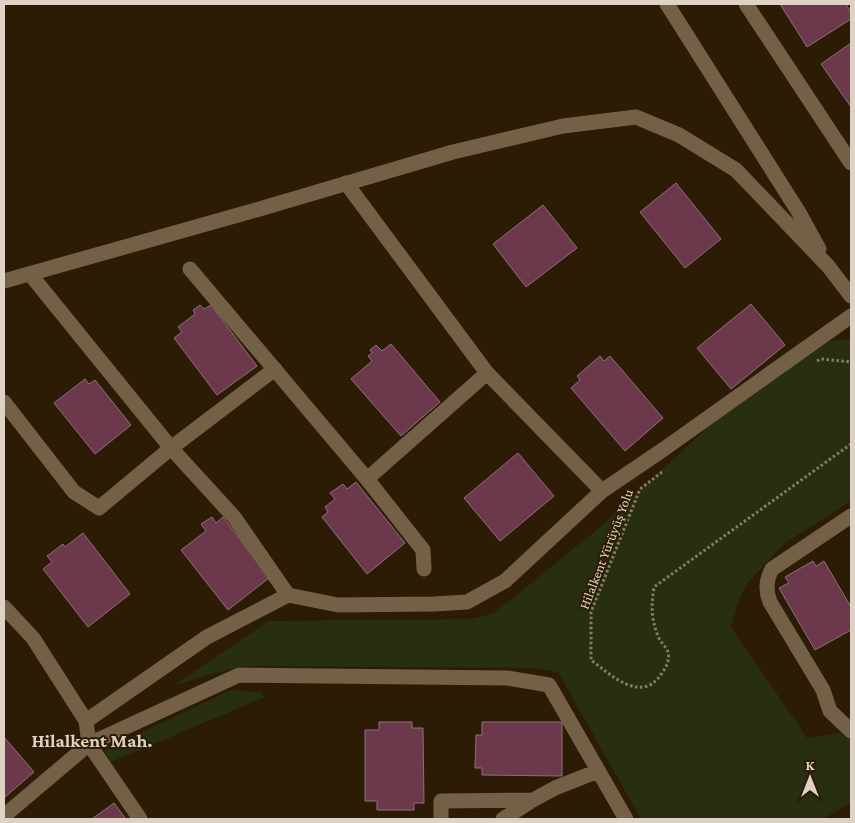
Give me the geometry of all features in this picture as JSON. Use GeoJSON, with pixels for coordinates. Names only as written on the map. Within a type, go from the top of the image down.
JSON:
{"type":"FeatureCollection","features":[{"type":"Feature","properties":{"kind":"street"},"geometry":{"type":"LineString","coordinates":[[667,4],[798,211],[828,266]]}},
{"type":"Feature","properties":{"kind":"street"},"geometry":{"type":"LineString","coordinates":[[746,4],[851,164]]}},
{"type":"Feature","properties":{"kind":"street"},"geometry":{"type":"LineString","coordinates":[[4,281],[453,152],[563,126],[636,117],[679,135],[736,170],[828,266],[851,296]]}},
{"type":"Feature","properties":{"kind":"street"},"geometry":{"type":"LineString","coordinates":[[346,183],[487,373],[602,491]]}},
{"type":"Feature","properties":{"kind":"street"},"geometry":{"type":"LineString","coordinates":[[190,269],[368,479],[423,550],[424,570]]}},
{"type":"Feature","properties":{"kind":"street"},"geometry":{"type":"LineString","coordinates":[[30,274],[171,448],[234,517],[288,595]]}},
{"type":"Feature","properties":{"kind":"street"},"geometry":{"type":"LineString","coordinates":[[86,721],[207,637],[288,595],[338,605],[467,602],[505,581],[602,491],[851,316]]}},
{"type":"Feature","properties":{"kind":"street"},"geometry":{"type":"LineString","coordinates":[[4,402],[74,492],[98,508],[171,448],[275,369]]}},
{"type":"Feature","properties":{"kind":"street"},"geometry":{"type":"LineString","coordinates":[[368,479],[487,373]]}},
{"type":"Feature","properties":{"kind":"street"},"geometry":{"type":"LineString","coordinates":[[851,516],[772,569],[766,588],[770,602],[823,690],[830,711],[851,731]]}},
{"type":"Feature","properties":{"kind":"street"},"geometry":{"type":"LineString","coordinates":[[4,607],[33,638],[86,721],[89,744],[140,819]]}},
{"type":"Feature","properties":{"kind":"street"},"geometry":{"type":"LineString","coordinates":[[4,816],[89,744],[239,675],[507,678],[549,685],[626,819]]}},
{"type":"Feature","properties":{"kind":"street"},"geometry":{"type":"LineString","coordinates":[[503,819],[556,788],[598,771]]}},
{"type":"Feature","properties":{"kind":"street"},"geometry":{"type":"LineString","coordinates":[[441,819],[441,800],[533,800]]}},
{"type":"Feature","properties":{"kind":"path"},"geometry":{"type":"LineString","coordinates":[[814,363],[821,359],[851,362]]}},
{"type":"Feature","properties":{"kind":"path","name":"Hilalkent Yürüyüş Yolu"},"geometry":{"type":"LineString","coordinates":[[662,472],[640,489],[591,612],[591,660],[620,682],[634,687],[647,686],[658,680],[668,664],[668,652],[658,637],[650,608],[654,587],[851,444]]}},
{"type":"Feature","properties":{"kind":"green space"},"geometry":{"type":"Polygon","coordinates":[[[851,339],[851,501],[785,543],[748,582],[738,602],[731,627],[807,738],[840,733],[851,740],[851,803],[823,819],[641,819],[558,672],[534,668],[242,666],[174,685],[269,621],[471,619],[494,613],[598,529],[734,403],[825,342],[851,339]]]}},
{"type":"Feature","properties":{"kind":"green space"},"geometry":{"type":"Polygon","coordinates":[[[231,690],[261,692],[265,697],[111,762],[104,750],[231,690]]]}},
{"type":"Feature","properties":{"kind":"building"},"geometry":{"type":"Polygon","coordinates":[[[780,4],[846,4],[851,12],[851,19],[807,47],[780,4]]]}},
{"type":"Feature","properties":{"kind":"building"},"geometry":{"type":"Polygon","coordinates":[[[851,43],[851,107],[821,64],[851,43]]]}},
{"type":"Feature","properties":{"kind":"building"},"geometry":{"type":"Polygon","coordinates":[[[676,183],[721,239],[685,268],[640,212],[676,183]]]}},
{"type":"Feature","properties":{"kind":"building"},"geometry":{"type":"Polygon","coordinates":[[[543,205],[577,248],[526,287],[493,244],[543,205]]]}},
{"type":"Feature","properties":{"kind":"building"},"geometry":{"type":"Polygon","coordinates":[[[751,304],[785,345],[731,389],[697,348],[751,304]]]}},
{"type":"Feature","properties":{"kind":"building"},"geometry":{"type":"Polygon","coordinates":[[[200,305],[204,309],[211,305],[257,366],[217,395],[174,338],[182,332],[178,327],[195,314],[193,310],[200,305]]]}},
{"type":"Feature","properties":{"kind":"building"},"geometry":{"type":"Polygon","coordinates":[[[391,344],[440,402],[401,436],[351,379],[372,361],[368,356],[372,353],[370,350],[376,345],[382,351],[391,344]]]}},
{"type":"Feature","properties":{"kind":"building"},"geometry":{"type":"Polygon","coordinates":[[[600,356],[604,361],[610,356],[663,418],[625,451],[571,388],[580,380],[577,376],[600,356]]]}},
{"type":"Feature","properties":{"kind":"building"},"geometry":{"type":"Polygon","coordinates":[[[85,379],[89,384],[95,380],[131,425],[95,454],[54,403],[85,379]]]}},
{"type":"Feature","properties":{"kind":"building"},"geometry":{"type":"Polygon","coordinates":[[[518,453],[554,496],[500,541],[464,498],[518,453]]]}},
{"type":"Feature","properties":{"kind":"building"},"geometry":{"type":"Polygon","coordinates":[[[356,482],[405,543],[367,574],[322,517],[328,512],[325,507],[335,499],[330,493],[343,484],[347,489],[356,482]]]}},
{"type":"Feature","properties":{"kind":"building"},"geometry":{"type":"Polygon","coordinates":[[[212,517],[216,523],[223,517],[269,578],[228,610],[181,550],[206,531],[201,524],[212,517]]]}},
{"type":"Feature","properties":{"kind":"building"},"geometry":{"type":"Polygon","coordinates":[[[83,533],[130,594],[88,627],[43,569],[52,562],[47,556],[63,544],[65,547],[83,533]]]}},
{"type":"Feature","properties":{"kind":"building"},"geometry":{"type":"Polygon","coordinates":[[[813,561],[816,566],[824,561],[851,607],[851,630],[815,650],[779,588],[789,583],[785,577],[813,561]]]}},
{"type":"Feature","properties":{"kind":"building"},"geometry":{"type":"Polygon","coordinates":[[[379,722],[412,722],[412,728],[423,728],[424,803],[414,803],[414,810],[377,810],[377,801],[365,801],[365,730],[379,730],[379,722]]]}},
{"type":"Feature","properties":{"kind":"building"},"geometry":{"type":"Polygon","coordinates":[[[482,722],[562,722],[562,776],[482,775],[482,768],[475,768],[476,735],[482,735],[482,722]]]}},
{"type":"Feature","properties":{"kind":"building"},"geometry":{"type":"Polygon","coordinates":[[[4,737],[34,772],[4,798],[4,737]]]}},
{"type":"Feature","properties":{"kind":"building"},"geometry":{"type":"Polygon","coordinates":[[[114,803],[126,819],[92,819],[114,803]]]}},
{"type":"Feature","properties":{"kind":"district","name":"Hilalkent Mah."},"geometry":{"type":"Point","coordinates":[92,740]}}]}
